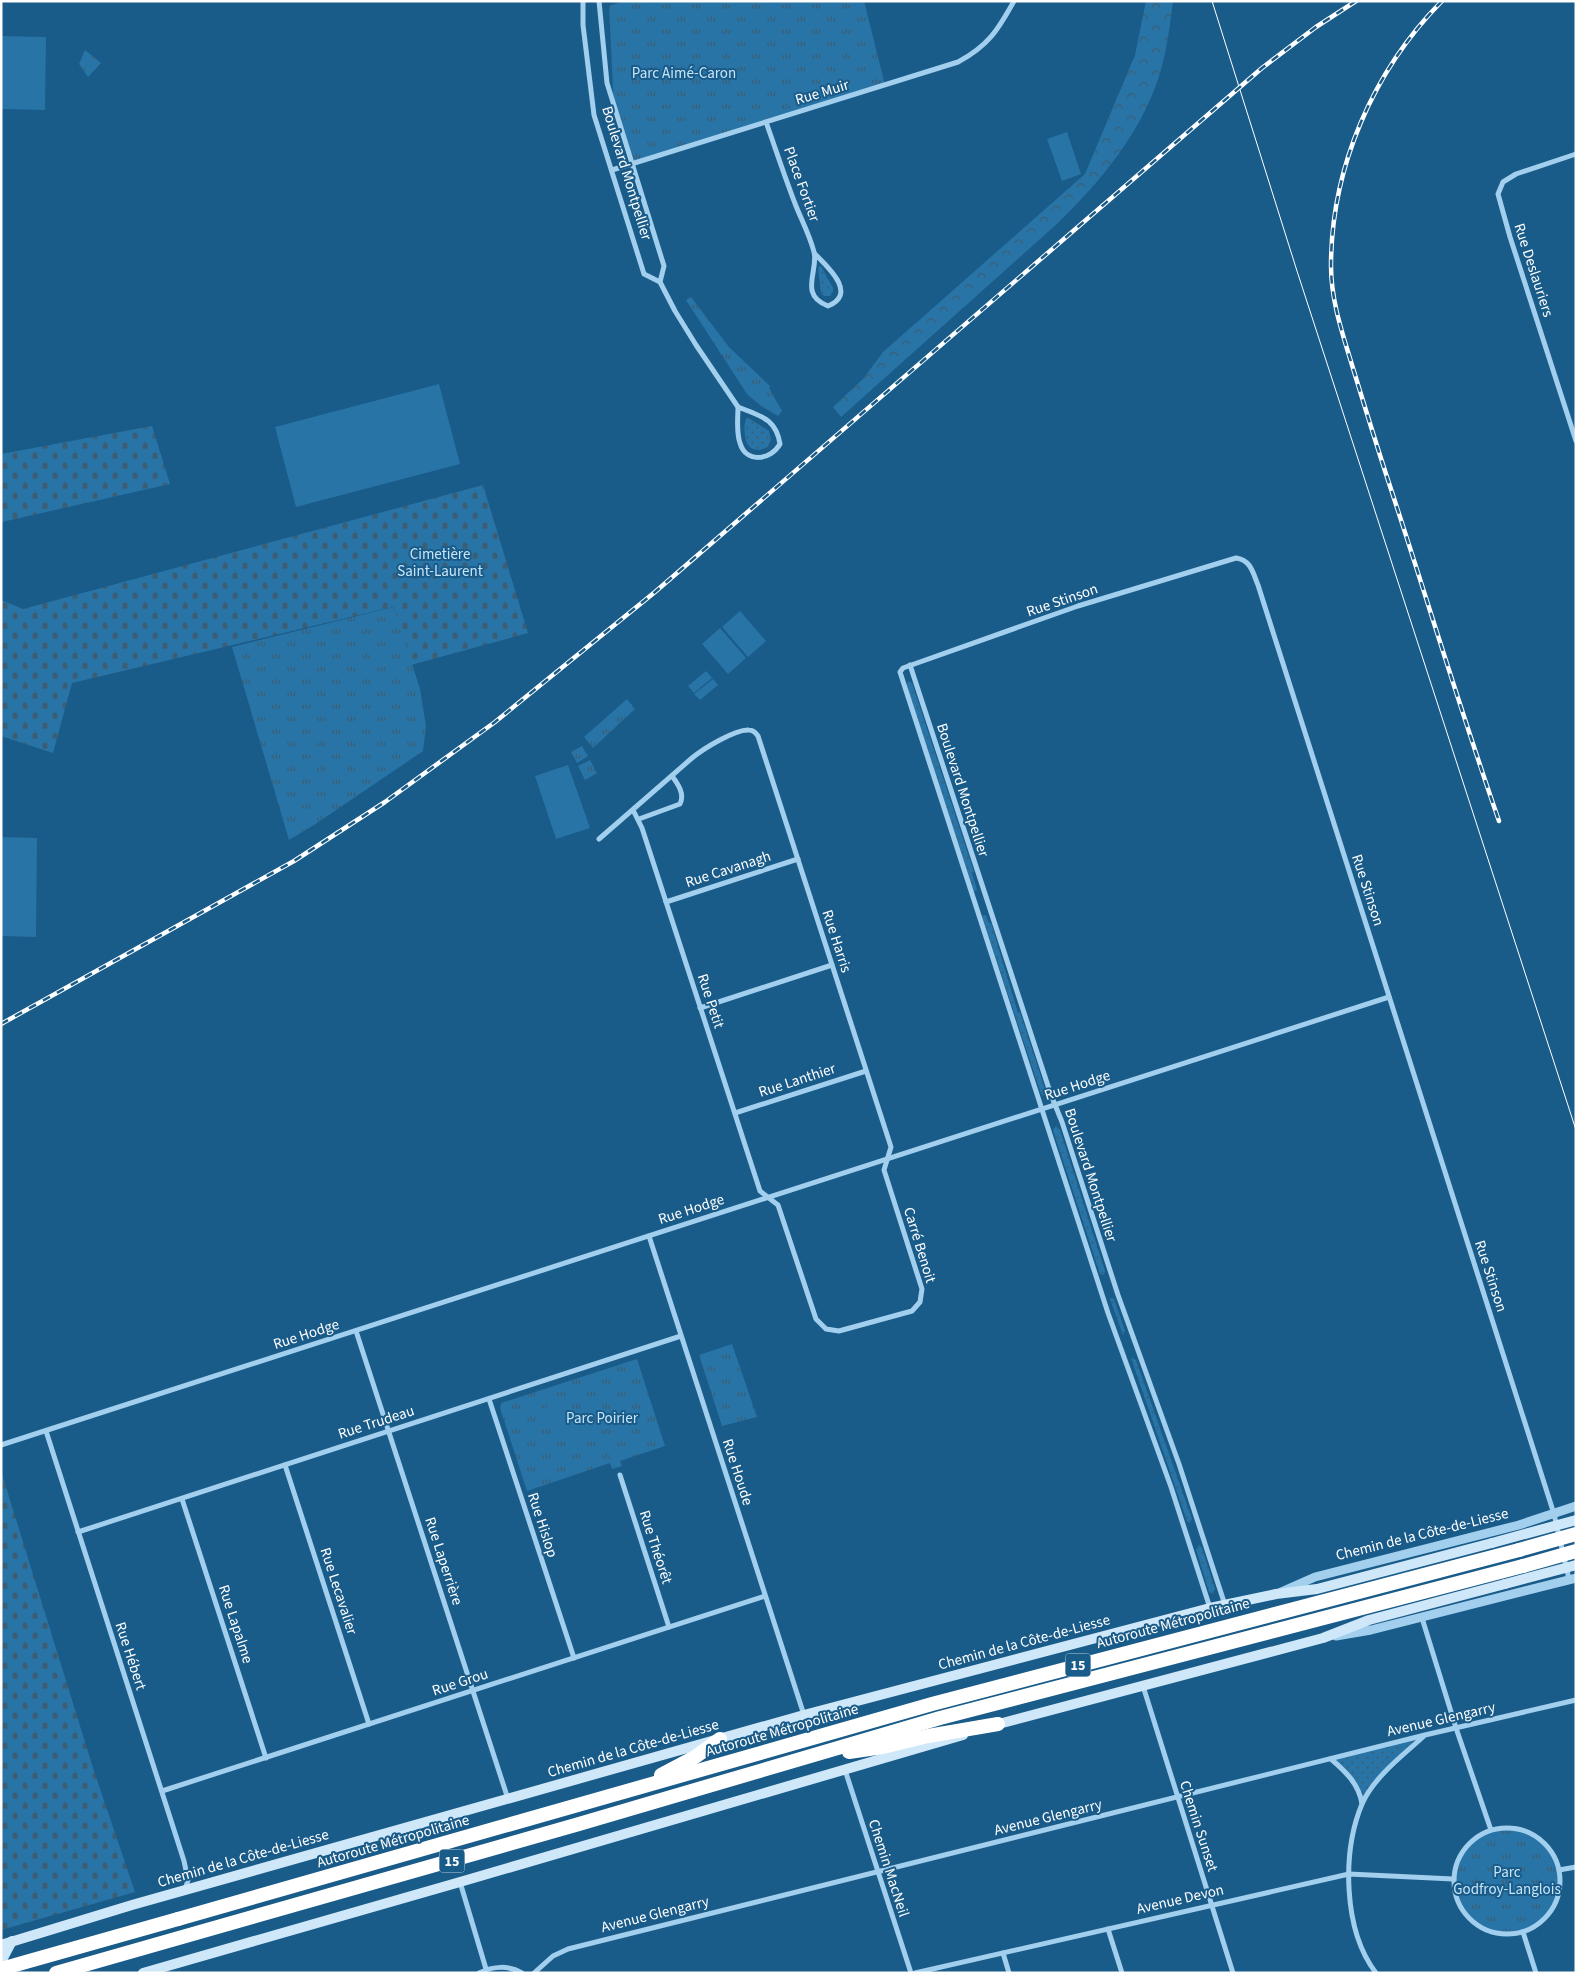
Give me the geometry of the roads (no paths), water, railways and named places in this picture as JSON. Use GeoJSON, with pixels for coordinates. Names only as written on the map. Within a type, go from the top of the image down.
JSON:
{"type":"FeatureCollection","features":[{"type":"Feature","properties":{"kind":"highway","name":"Autoroute Métropolitaine"},"geometry":{"type":"LineString","coordinates":[[1,1969],[940,1701],[1576,1534]]}},
{"type":"Feature","properties":{"kind":"highway","name":"15"},"geometry":{"type":"LineString","coordinates":[[56,1973],[950,1716],[1576,1551]]}},
{"type":"Feature","properties":{"kind":"highway"},"geometry":{"type":"LineString","coordinates":[[816,1756],[883,1747],[928,1736],[998,1724]]}},
{"type":"Feature","properties":{"kind":"highway"},"geometry":{"type":"LineString","coordinates":[[639,1788],[695,1757],[720,1739]]}},
{"type":"Feature","properties":{"kind":"main road","name":"Chemin de la Côte-de-Liesse"},"geometry":{"type":"LineString","coordinates":[[1,1944],[804,1715],[1210,1608],[1276,1594],[1317,1589],[1576,1520]]}},
{"type":"Feature","properties":{"kind":"main road"},"geometry":{"type":"LineString","coordinates":[[143,1973],[998,1724],[1323,1638],[1369,1620],[1576,1565]]}},
{"type":"Feature","properties":{"kind":"main road"},"geometry":{"type":"LineString","coordinates":[[4,1973],[2,1960],[12,1941]]}},
{"type":"Feature","properties":{"kind":"street","name":"Boulevard Montpellier"},"geometry":{"type":"LineString","coordinates":[[583,1],[583,25],[594,115],[644,274],[660,282],[692,338],[738,407]]}},
{"type":"Feature","properties":{"kind":"street","name":"Boulevard Montpellier"},"geometry":{"type":"LineString","coordinates":[[599,1],[607,83],[664,266],[660,282]]}},
{"type":"Feature","properties":{"kind":"street","name":"Rue Muir"},"geometry":{"type":"LineString","coordinates":[[612,170],[958,62],[980,49],[989,40],[1000,28],[1014,1]]}},
{"type":"Feature","properties":{"kind":"street","name":"Place Fortier"},"geometry":{"type":"LineString","coordinates":[[766,122],[815,254],[830,268],[840,285],[841,295],[836,302],[828,306],[816,298],[813,290],[811,279],[815,254]]}},
{"type":"Feature","properties":{"kind":"street","name":"Rue Deslauriers"},"geometry":{"type":"LineString","coordinates":[[1576,154],[1516,174],[1504,182],[1498,194],[1510,237],[1576,441]]}},
{"type":"Feature","properties":{"kind":"street"},"geometry":{"type":"LineString","coordinates":[[738,407],[763,417],[776,428],[780,444],[772,454],[760,458],[753,457],[743,449],[739,436],[738,407]]}},
{"type":"Feature","properties":{"kind":"street","name":"Rue Stinson"},"geometry":{"type":"LineString","coordinates":[[900,672],[902,668],[1078,606],[1224,560],[1236,558],[1246,561],[1256,580],[1554,1514],[1572,1578]]}},
{"type":"Feature","properties":{"kind":"street","name":"Boulevard Montpellier"},"geometry":{"type":"LineString","coordinates":[[910,666],[1121,1304],[1182,1475],[1225,1605]]}},
{"type":"Feature","properties":{"kind":"street","name":"Boulevard Montpellier"},"geometry":{"type":"LineString","coordinates":[[900,672],[1111,1322],[1171,1487],[1210,1608]]}},
{"type":"Feature","properties":{"kind":"street","name":"Rue Harris"},"geometry":{"type":"LineString","coordinates":[[672,776],[714,743],[744,730],[754,731],[760,738],[891,1148],[887,1160]]}},
{"type":"Feature","properties":{"kind":"street"},"geometry":{"type":"LineString","coordinates":[[599,840],[672,776],[679,787],[681,802],[678,805],[639,819]]}},
{"type":"Feature","properties":{"kind":"street","name":"Rue Petit"},"geometry":{"type":"LineString","coordinates":[[633,810],[639,819],[760,1191],[769,1197]]}},
{"type":"Feature","properties":{"kind":"street","name":"Rue Cavanagh"},"geometry":{"type":"LineString","coordinates":[[666,902],[798,859]]}},
{"type":"Feature","properties":{"kind":"street"},"geometry":{"type":"LineString","coordinates":[[700,1008],[832,965]]}},
{"type":"Feature","properties":{"kind":"street","name":"Rue Hodge"},"geometry":{"type":"LineString","coordinates":[[1,1445],[1389,997]]}},
{"type":"Feature","properties":{"kind":"street","name":"Rue Lanthier"},"geometry":{"type":"LineString","coordinates":[[735,1113],[866,1071]]}},
{"type":"Feature","properties":{"kind":"street","name":"Carré Benoit"},"geometry":{"type":"LineString","coordinates":[[769,1197],[778,1205],[814,1314],[823,1327],[840,1332],[906,1314],[918,1304],[922,1289],[884,1170],[887,1160]]}},
{"type":"Feature","properties":{"kind":"street","name":"Rue Houde"},"geometry":{"type":"LineString","coordinates":[[649,1236],[804,1715]]}},
{"type":"Feature","properties":{"kind":"street","name":"Rue Laperrière"},"geometry":{"type":"LineString","coordinates":[[356,1331],[508,1799]]}},
{"type":"Feature","properties":{"kind":"street","name":"Rue Trudeau"},"geometry":{"type":"LineString","coordinates":[[78,1532],[681,1336]]}},
{"type":"Feature","properties":{"kind":"street","name":"Rue Hislop"},"geometry":{"type":"LineString","coordinates":[[489,1399],[574,1658]]}},
{"type":"Feature","properties":{"kind":"street","name":"Rue Hébert"},"geometry":{"type":"LineString","coordinates":[[46,1431],[186,1866],[188,1880],[185,1890]]}},
{"type":"Feature","properties":{"kind":"street","name":"Rue Lecavalier"},"geometry":{"type":"LineString","coordinates":[[285,1465],[369,1724]]}},
{"type":"Feature","properties":{"kind":"street","name":"Rue Théorêt"},"geometry":{"type":"LineString","coordinates":[[620,1475],[669,1627]]}},
{"type":"Feature","properties":{"kind":"street","name":"Rue Lapalme"},"geometry":{"type":"LineString","coordinates":[[182,1499],[266,1758]]}},
{"type":"Feature","properties":{"kind":"street","name":"Chemin de la Côte-de-Liesse"},"geometry":{"type":"LineString","coordinates":[[1276,1594],[1312,1578],[1519,1525],[1576,1506]]}},
{"type":"Feature","properties":{"kind":"street"},"geometry":{"type":"LineString","coordinates":[[1323,1638],[1371,1630],[1422,1618],[1572,1578]]}},
{"type":"Feature","properties":{"kind":"street","name":"Rue Grou"},"geometry":{"type":"LineString","coordinates":[[162,1792],[765,1596]]}},
{"type":"Feature","properties":{"kind":"street"},"geometry":{"type":"LineString","coordinates":[[1422,1618],[1456,1728],[1491,1830]]}},
{"type":"Feature","properties":{"kind":"street","name":"Chemin Sunset"},"geometry":{"type":"LineString","coordinates":[[1143,1686],[1233,1973]]}},
{"type":"Feature","properties":{"kind":"street","name":"Avenue Glengarry"},"geometry":{"type":"LineString","coordinates":[[534,1973],[553,1956],[568,1949],[1425,1735],[1576,1700]]}},
{"type":"Feature","properties":{"kind":"street"},"geometry":{"type":"LineString","coordinates":[[1376,1973],[1359,1942],[1351,1912],[1349,1874],[1354,1835],[1362,1804],[1374,1785],[1398,1759],[1425,1735]]}},
{"type":"Feature","properties":{"kind":"street"},"geometry":{"type":"LineString","coordinates":[[1331,1759],[1354,1782],[1360,1794],[1362,1804]]}},
{"type":"Feature","properties":{"kind":"street","name":"Chemin MacNeil"},"geometry":{"type":"LineString","coordinates":[[845,1770],[877,1872],[913,1973]]}},
{"type":"Feature","properties":{"kind":"street"},"geometry":{"type":"LineString","coordinates":[[1510,1828],[1526,1831],[1537,1837],[1548,1847],[1555,1858],[1559,1870],[1558,1892],[1550,1913],[1538,1925],[1523,1932],[1509,1934],[1495,1933],[1478,1926],[1464,1913],[1456,1896],[1453,1879],[1456,1863],[1467,1845],[1478,1836],[1491,1830],[1510,1828]]}},
{"type":"Feature","properties":{"kind":"street"},"geometry":{"type":"LineString","coordinates":[[1559,1870],[1576,1867]]}},
{"type":"Feature","properties":{"kind":"street","name":"Avenue Devon"},"geometry":{"type":"LineString","coordinates":[[913,1973],[1349,1874],[1453,1879]]}},
{"type":"Feature","properties":{"kind":"street"},"geometry":{"type":"LineString","coordinates":[[460,1882],[486,1969]]}},
{"type":"Feature","properties":{"kind":"street"},"geometry":{"type":"LineString","coordinates":[[1108,1929],[1122,1973]]}},
{"type":"Feature","properties":{"kind":"street"},"geometry":{"type":"LineString","coordinates":[[1523,1932],[1536,1973]]}},
{"type":"Feature","properties":{"kind":"street"},"geometry":{"type":"LineString","coordinates":[[1003,1953],[1009,1973]]}},
{"type":"Feature","properties":{"kind":"street"},"geometry":{"type":"LineString","coordinates":[[479,1973],[486,1969],[510,1968],[522,1973]]}},
{"type":"Feature","properties":{"kind":"tram line"},"geometry":{"type":"LineString","coordinates":[[1212,1],[1297,271],[1576,1130]]}},
{"type":"Feature","properties":{"kind":"railway"},"geometry":{"type":"LineString","coordinates":[[1,1024],[294,861],[385,802],[495,722],[655,592],[1262,68],[1316,27],[1356,1]]}},
{"type":"Feature","properties":{"kind":"railway"},"geometry":{"type":"LineString","coordinates":[[1442,1],[1417,28],[1396,58],[1377,90],[1361,123],[1348,158],[1339,193],[1333,229],[1331,279],[1344,340],[1364,406],[1499,821]]}},
{"type":"Feature","properties":{"kind":"park label","name":"Parc Aimé-Caron"},"geometry":{"type":"Point","coordinates":[684,73]}},
{"type":"Feature","properties":{"kind":"park label","name":"Cimetière Saint-Laurent"},"geometry":{"type":"Point","coordinates":[440,562]}},
{"type":"Feature","properties":{"kind":"park label","name":"Parc Poirier"},"geometry":{"type":"Point","coordinates":[602,1418]}},
{"type":"Feature","properties":{"kind":"park label","name":"Parc Godfroy-Langlois"},"geometry":{"type":"Point","coordinates":[1507,1880]}}]}
